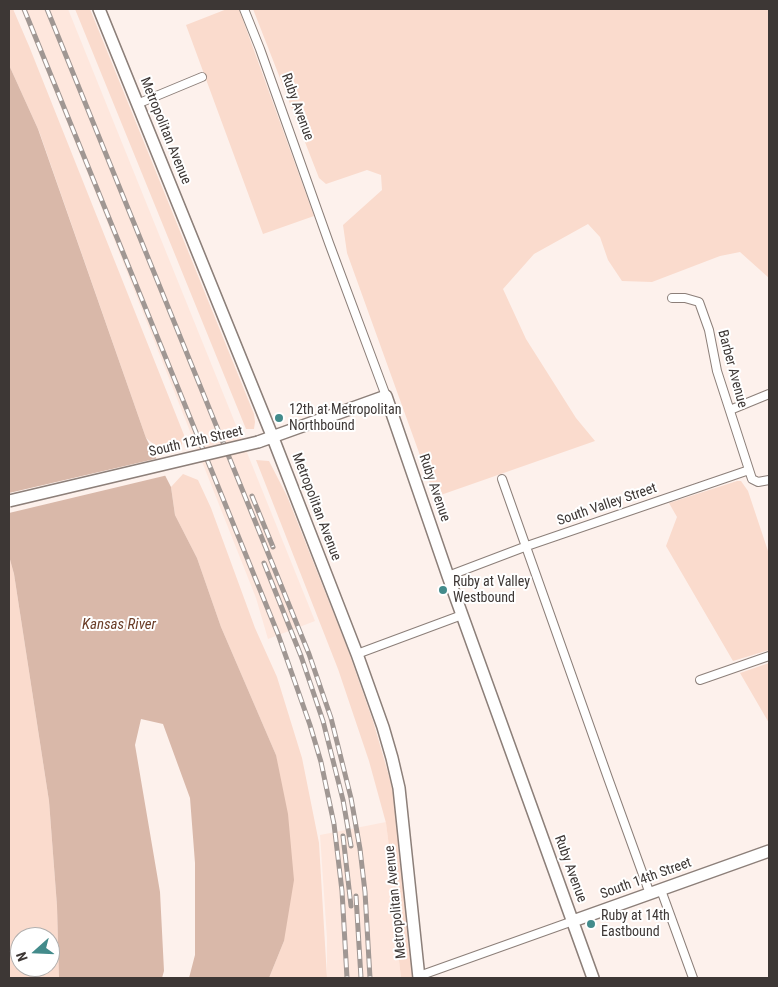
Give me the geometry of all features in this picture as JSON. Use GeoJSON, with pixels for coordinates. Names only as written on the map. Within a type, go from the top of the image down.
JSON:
{"type":"FeatureCollection","features":[{"type":"Feature","properties":{"kind":"street","name":"Metropolitan Avenue"},"geometry":{"type":"LineString","coordinates":[[99,9],[273,438],[357,654],[383,727],[398,788],[419,977]]}},
{"type":"Feature","properties":{"kind":"street","name":"Ruby Avenue"},"geometry":{"type":"LineString","coordinates":[[244,9],[386,396],[462,616],[593,978]]}},
{"type":"Feature","properties":{"kind":"street"},"geometry":{"type":"LineString","coordinates":[[138,104],[202,78]]}},
{"type":"Feature","properties":{"kind":"street","name":"Barber Avenue"},"geometry":{"type":"LineString","coordinates":[[672,298],[685,298],[699,302],[709,330],[717,371],[749,470]]}},
{"type":"Feature","properties":{"kind":"street"},"geometry":{"type":"LineString","coordinates":[[730,410],[769,394]]}},
{"type":"Feature","properties":{"kind":"street","name":"South 12th Street"},"geometry":{"type":"LineString","coordinates":[[9,501],[273,438],[386,396]]}},
{"type":"Feature","properties":{"kind":"street"},"geometry":{"type":"LineString","coordinates":[[749,470],[754,481],[769,480]]}},
{"type":"Feature","properties":{"kind":"street","name":"South Valley Street"},"geometry":{"type":"LineString","coordinates":[[448,576],[527,546],[749,470]]}},
{"type":"Feature","properties":{"kind":"street"},"geometry":{"type":"LineString","coordinates":[[502,479],[608,778],[693,978]]}},
{"type":"Feature","properties":{"kind":"street"},"geometry":{"type":"LineString","coordinates":[[357,654],[462,616]]}},
{"type":"Feature","properties":{"kind":"street"},"geometry":{"type":"LineString","coordinates":[[700,680],[769,656]]}},
{"type":"Feature","properties":{"kind":"street","name":"South 14th Street"},"geometry":{"type":"LineString","coordinates":[[419,977],[769,851]]}},
{"type":"Feature","properties":{"kind":"shaded area"},"geometry":{"type":"Polygon","coordinates":[[[9,9],[13,9],[29,46],[184,435],[181,448],[161,450],[146,438],[39,131],[9,65],[9,9]]]}},
{"type":"Feature","properties":{"kind":"shaded area"},"geometry":{"type":"Polygon","coordinates":[[[21,9],[68,9],[315,621],[268,639],[256,598],[21,9]]]}},
{"type":"Feature","properties":{"kind":"shaded area"},"geometry":{"type":"Polygon","coordinates":[[[75,9],[90,9],[254,414],[254,429],[246,429],[75,9]]]}},
{"type":"Feature","properties":{"kind":"shaded area"},"geometry":{"type":"Polygon","coordinates":[[[227,9],[239,9],[314,216],[263,234],[186,25],[227,9]]]}},
{"type":"Feature","properties":{"kind":"shaded area"},"geometry":{"type":"Polygon","coordinates":[[[253,9],[769,9],[769,278],[740,252],[720,256],[652,282],[622,281],[608,260],[600,237],[588,224],[534,254],[503,289],[526,339],[576,418],[595,441],[435,497],[347,253],[343,225],[382,190],[381,175],[367,170],[326,184],[319,178],[253,9]]]}},
{"type":"Feature","properties":{"kind":"shaded area"},"geometry":{"type":"Polygon","coordinates":[[[256,460],[269,461],[287,496],[347,647],[373,721],[391,783],[399,823],[414,978],[401,978],[396,934],[394,885],[386,823],[369,761],[338,669],[256,460]]]}},
{"type":"Feature","properties":{"kind":"shaded area"},"geometry":{"type":"Polygon","coordinates":[[[183,474],[198,480],[211,508],[255,628],[277,677],[302,758],[319,843],[327,978],[269,978],[284,941],[276,755],[221,627],[197,558],[175,515],[171,487],[183,474]]]}},
{"type":"Feature","properties":{"kind":"shaded area"},"geometry":{"type":"Polygon","coordinates":[[[741,481],[748,491],[769,554],[769,650],[733,661],[666,546],[677,517],[669,503],[741,481]]]}},
{"type":"Feature","properties":{"kind":"shaded area"},"geometry":{"type":"Polygon","coordinates":[[[9,556],[14,574],[49,801],[58,927],[10,927],[10,977],[59,978],[9,978],[9,556]]]}},
{"type":"Feature","properties":{"kind":"shaded area"},"geometry":{"type":"Polygon","coordinates":[[[769,663],[769,723],[740,673],[769,663]]]}},
{"type":"Feature","properties":{"kind":"shaded area"},"geometry":{"type":"Polygon","coordinates":[[[386,822],[394,885],[396,934],[401,978],[327,978],[327,938],[320,835],[386,822]]]}},
{"type":"Feature","properties":{"kind":"water","name":"Kansas River"},"geometry":{"type":"Polygon","coordinates":[[[9,65],[38,129],[146,438],[171,487],[175,515],[197,558],[221,627],[276,755],[288,814],[294,880],[284,941],[269,978],[189,978],[195,955],[195,863],[190,798],[163,724],[141,719],[135,745],[160,892],[164,971],[162,978],[59,978],[60,927],[58,927],[49,801],[14,574],[9,556],[9,65]]]}},
{"type":"Feature","properties":{"kind":"pier"},"geometry":{"type":"Polygon","coordinates":[[[159,458],[168,475],[9,513],[9,493],[159,458]]]}},
{"type":"Feature","properties":{"kind":"railway"},"geometry":{"type":"LineString","coordinates":[[24,9],[278,634],[310,725],[321,762],[334,824],[342,891],[347,978]]}},
{"type":"Feature","properties":{"kind":"railway"},"geometry":{"type":"LineString","coordinates":[[47,9],[309,654],[331,718],[351,798],[360,849],[365,892],[370,978]]}},
{"type":"Feature","properties":{"kind":"railway"},"geometry":{"type":"LineString","coordinates":[[252,496],[273,547]]}},
{"type":"Feature","properties":{"kind":"railway"},"geometry":{"type":"LineString","coordinates":[[264,563],[301,656],[323,721],[343,800],[351,846]]}},
{"type":"Feature","properties":{"kind":"railway"},"geometry":{"type":"LineString","coordinates":[[343,836],[351,906]]}},
{"type":"Feature","properties":{"kind":"railway"},"geometry":{"type":"LineString","coordinates":[[356,896],[361,978]]}},
{"type":"Feature","properties":{"kind":"place","name":"12th at Metropolitan Northbound"},"geometry":{"type":"Point","coordinates":[279,418]}},
{"type":"Feature","properties":{"kind":"place","name":"Ruby at Valley Westbound"},"geometry":{"type":"Point","coordinates":[443,590]}},
{"type":"Feature","properties":{"kind":"place","name":"Ruby at 14th Eastbound"},"geometry":{"type":"Point","coordinates":[591,924]}}]}
